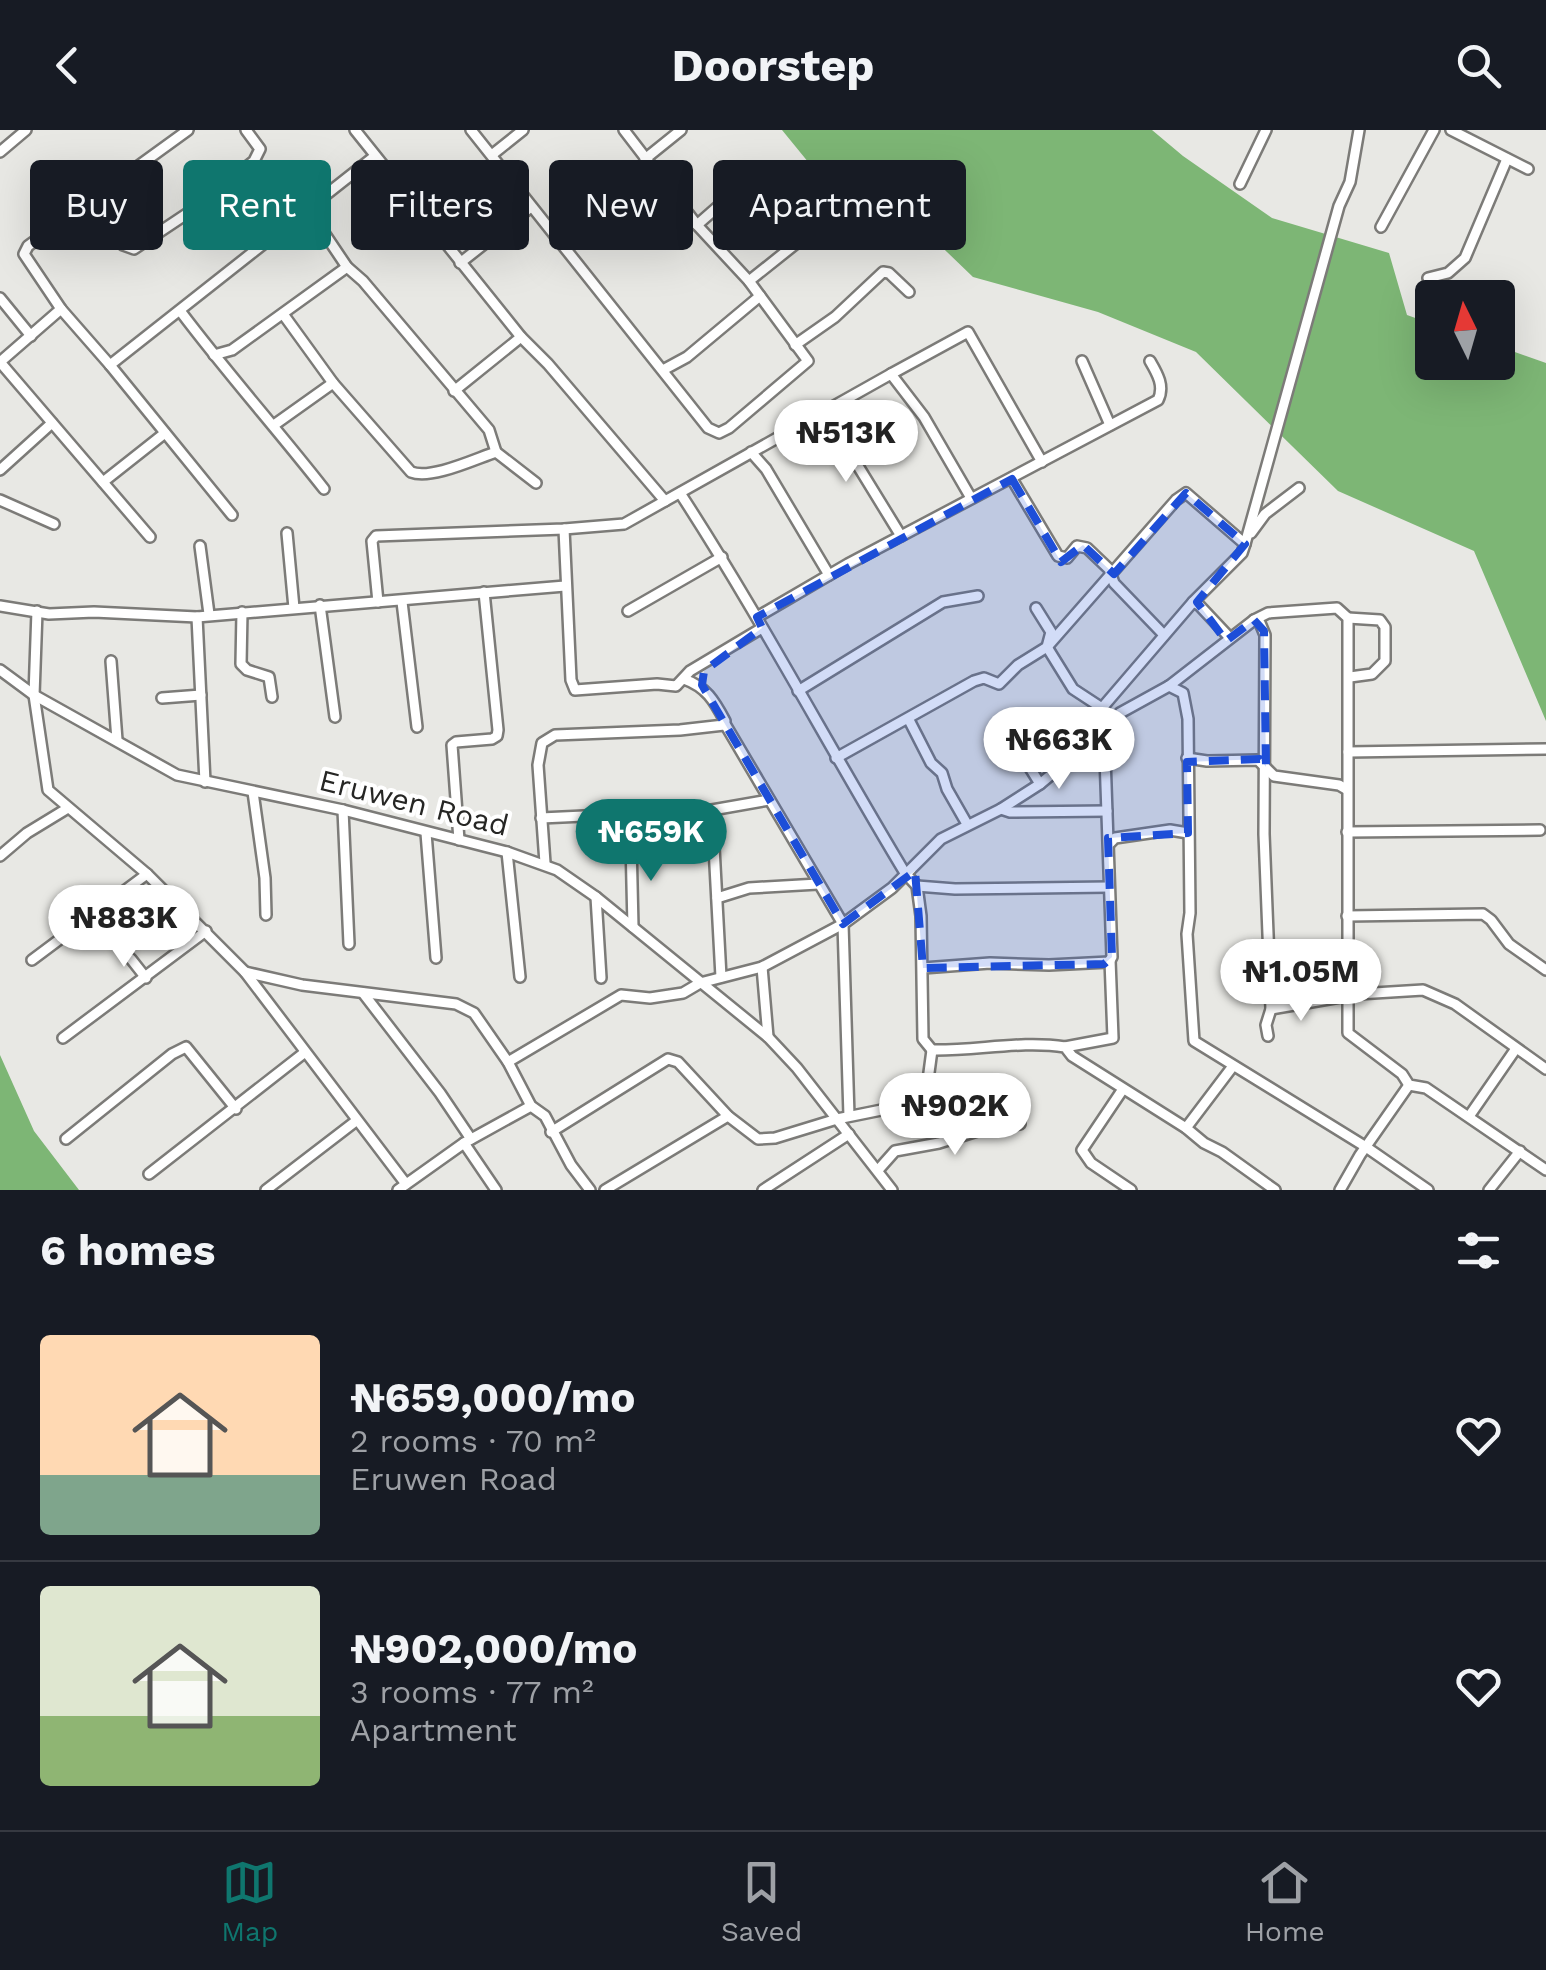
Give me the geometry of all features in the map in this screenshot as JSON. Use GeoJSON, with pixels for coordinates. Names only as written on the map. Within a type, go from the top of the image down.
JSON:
{"type":"FeatureCollection","features":[{"type":"Feature","properties":{"kind":"street"},"geometry":{"type":"LineString","coordinates":[[0,152],[26,130]]}},
{"type":"Feature","properties":{"kind":"street"},"geometry":{"type":"LineString","coordinates":[[147,160],[188,130]]}},
{"type":"Feature","properties":{"kind":"street"},"geometry":{"type":"LineString","coordinates":[[163,229],[254,161],[260,150],[246,130]]}},
{"type":"Feature","properties":{"kind":"street"},"geometry":{"type":"LineString","coordinates":[[355,130],[521,337],[665,501]]}},
{"type":"Feature","properties":{"kind":"street"},"geometry":{"type":"LineString","coordinates":[[471,130],[708,428],[719,433],[808,361],[750,281],[697,225],[624,130]]}},
{"type":"Feature","properties":{"kind":"street"},"geometry":{"type":"LineString","coordinates":[[492,154],[523,130]]}},
{"type":"Feature","properties":{"kind":"street"},"geometry":{"type":"LineString","coordinates":[[645,159],[680,130]]}},
{"type":"Feature","properties":{"kind":"street"},"geometry":{"type":"LineString","coordinates":[[1240,184],[1266,130]]}},
{"type":"Feature","properties":{"kind":"street"},"geometry":{"type":"LineString","coordinates":[[1102,708],[1192,602],[1242,553],[1350,182],[1359,130]]}},
{"type":"Feature","properties":{"kind":"street"},"geometry":{"type":"LineString","coordinates":[[1381,226],[1434,130]]}},
{"type":"Feature","properties":{"kind":"street"},"geometry":{"type":"LineString","coordinates":[[1450,130],[1528,169]]}},
{"type":"Feature","properties":{"kind":"street"},"geometry":{"type":"LineString","coordinates":[[1476,142],[1483,130]]}},
{"type":"Feature","properties":{"kind":"street"},"geometry":{"type":"LineString","coordinates":[[331,190],[375,156]]}},
{"type":"Feature","properties":{"kind":"street"},"geometry":{"type":"LineString","coordinates":[[1428,278],[1448,273],[1465,258],[1507,160]]}},
{"type":"Feature","properties":{"kind":"street"},"geometry":{"type":"LineString","coordinates":[[460,263],[531,207]]}},
{"type":"Feature","properties":{"kind":"street"},"geometry":{"type":"LineString","coordinates":[[697,225],[713,211]]}},
{"type":"Feature","properties":{"kind":"street"},"geometry":{"type":"LineString","coordinates":[[331,243],[347,267],[489,430],[496,452],[536,483]]}},
{"type":"Feature","properties":{"kind":"street"},"geometry":{"type":"LineString","coordinates":[[30,245],[24,254],[61,310],[232,516]]}},
{"type":"Feature","properties":{"kind":"street"},"geometry":{"type":"LineString","coordinates":[[110,365],[257,250]]}},
{"type":"Feature","properties":{"kind":"street"},"geometry":{"type":"LineString","coordinates":[[750,281],[788,250]]}},
{"type":"Feature","properties":{"kind":"street"},"geometry":{"type":"LineString","coordinates":[[214,356],[232,350],[347,267]]}},
{"type":"Feature","properties":{"kind":"street"},"geometry":{"type":"LineString","coordinates":[[796,344],[834,317],[883,272],[890,273],[909,292]]}},
{"type":"Feature","properties":{"kind":"street"},"geometry":{"type":"LineString","coordinates":[[663,370],[688,357],[760,296]]}},
{"type":"Feature","properties":{"kind":"street"},"geometry":{"type":"LineString","coordinates":[[0,298],[31,336]]}},
{"type":"Feature","properties":{"kind":"street"},"geometry":{"type":"LineString","coordinates":[[61,310],[0,362],[150,537]]}},
{"type":"Feature","properties":{"kind":"street"},"geometry":{"type":"LineString","coordinates":[[181,312],[324,489]]}},
{"type":"Feature","properties":{"kind":"street"},"geometry":{"type":"LineString","coordinates":[[283,314],[333,384],[411,472],[418,476],[496,452]]}},
{"type":"Feature","properties":{"kind":"street"},"geometry":{"type":"LineString","coordinates":[[378,602],[372,542],[376,536],[564,530],[624,524],[968,332],[1042,462]]}},
{"type":"Feature","properties":{"kind":"street"},"geometry":{"type":"LineString","coordinates":[[454,390],[521,337]]}},
{"type":"Feature","properties":{"kind":"street"},"geometry":{"type":"LineString","coordinates":[[224,369],[232,350]]}},
{"type":"Feature","properties":{"kind":"street"},"geometry":{"type":"LineString","coordinates":[[1082,361],[1110,426]]}},
{"type":"Feature","properties":{"kind":"street"},"geometry":{"type":"LineString","coordinates":[[757,617],[970,498],[1158,400],[1162,391],[1150,361]]}},
{"type":"Feature","properties":{"kind":"street"},"geometry":{"type":"LineString","coordinates":[[891,374],[924,417],[970,498]]}},
{"type":"Feature","properties":{"kind":"street"},"geometry":{"type":"LineString","coordinates":[[274,424],[333,384]]}},
{"type":"Feature","properties":{"kind":"street"},"geometry":{"type":"LineString","coordinates":[[820,412],[840,435],[901,536]]}},
{"type":"Feature","properties":{"kind":"street"},"geometry":{"type":"LineString","coordinates":[[0,470],[52,424]]}},
{"type":"Feature","properties":{"kind":"street"},"geometry":{"type":"LineString","coordinates":[[103,482],[165,433]]}},
{"type":"Feature","properties":{"kind":"street"},"geometry":{"type":"LineString","coordinates":[[751,452],[766,469],[829,575]]}},
{"type":"Feature","properties":{"kind":"street"},"geometry":{"type":"LineString","coordinates":[[1012,479],[1058,556],[1064,559],[1076,546],[1082,546],[1108,569],[1164,636]]}},
{"type":"Feature","properties":{"kind":"street"},"geometry":{"type":"LineString","coordinates":[[1245,544],[1265,514],[1299,488]]}},
{"type":"Feature","properties":{"kind":"street"},"geometry":{"type":"LineString","coordinates":[[551,1132],[668,1059],[678,1062],[728,1116],[758,1139],[921,1102],[926,1095],[932,1050],[923,1039],[917,886],[836,758],[722,557],[680,492]]}},
{"type":"Feature","properties":{"kind":"street"},"geometry":{"type":"LineString","coordinates":[[836,758],[974,681],[984,678],[998,684],[1018,665],[1048,647],[1186,492],[1245,544]]}},
{"type":"Feature","properties":{"kind":"street"},"geometry":{"type":"LineString","coordinates":[[0,500],[54,524]]}},
{"type":"Feature","properties":{"kind":"street"},"geometry":{"type":"LineString","coordinates":[[564,530],[571,680],[576,690],[657,684],[670,688],[690,671],[762,628]]}},
{"type":"Feature","properties":{"kind":"street"},"geometry":{"type":"LineString","coordinates":[[287,533],[294,608]]}},
{"type":"Feature","properties":{"kind":"street"},"geometry":{"type":"LineString","coordinates":[[200,546],[209,614]]}},
{"type":"Feature","properties":{"kind":"street"},"geometry":{"type":"LineString","coordinates":[[628,611],[722,557]]}},
{"type":"Feature","properties":{"kind":"street"},"geometry":{"type":"LineString","coordinates":[[0,606],[49,614],[197,617],[565,586]]}},
{"type":"Feature","properties":{"kind":"street"},"geometry":{"type":"LineString","coordinates":[[458,840],[452,746],[456,742],[492,739],[498,730],[484,592]]}},
{"type":"Feature","properties":{"kind":"street"},"geometry":{"type":"LineString","coordinates":[[798,690],[943,602],[978,596]]}},
{"type":"Feature","properties":{"kind":"street"},"geometry":{"type":"LineString","coordinates":[[402,602],[417,727]]}},
{"type":"Feature","properties":{"kind":"street"},"geometry":{"type":"LineString","coordinates":[[1192,602],[1200,605],[1230,638]]}},
{"type":"Feature","properties":{"kind":"street"},"geometry":{"type":"LineString","coordinates":[[320,605],[335,716]]}},
{"type":"Feature","properties":{"kind":"street"},"geometry":{"type":"LineString","coordinates":[[932,1050],[1065,1047],[1113,1038],[1106,725],[1102,708],[1073,690],[1048,647],[1050,632],[1036,608]]}},
{"type":"Feature","properties":{"kind":"street"},"geometry":{"type":"LineString","coordinates":[[508,1062],[621,996],[683,994],[700,983],[762,966],[843,924],[892,888],[941,838],[1040,784],[1131,704],[1169,686],[1254,620],[1268,614],[1326,608],[1342,610],[1348,618],[1348,775],[1343,787],[1347,832],[1348,1034],[1402,1074],[1409,1085],[1426,1088],[1470,1115],[1546,1170]]}},
{"type":"Feature","properties":{"kind":"street"},"geometry":{"type":"LineString","coordinates":[[38,611],[34,695],[45,784],[147,874],[245,972],[402,1187],[467,1141],[531,1106]]}},
{"type":"Feature","properties":{"kind":"street"},"geometry":{"type":"LineString","coordinates":[[242,612],[242,668],[269,677],[272,697]]}},
{"type":"Feature","properties":{"kind":"street"},"geometry":{"type":"LineString","coordinates":[[197,617],[205,782]]}},
{"type":"Feature","properties":{"kind":"street"},"geometry":{"type":"LineString","coordinates":[[1348,618],[1380,620],[1385,627],[1385,662],[1372,674],[1350,677]]}},
{"type":"Feature","properties":{"kind":"street"},"geometry":{"type":"LineString","coordinates":[[1254,620],[1265,635],[1264,834],[1271,1009],[1266,1025],[1268,1036]]}},
{"type":"Feature","properties":{"kind":"street"},"geometry":{"type":"LineString","coordinates":[[111,661],[117,740]]}},
{"type":"Feature","properties":{"kind":"street"},"geometry":{"type":"LineString","coordinates":[[702,685],[708,663]]}},
{"type":"Feature","properties":{"kind":"street","name":"Eruwen Road"},"geometry":{"type":"LineString","coordinates":[[0,670],[34,695],[177,774],[343,810],[545,863],[596,897],[768,1038],[797,1068],[892,1190]]}},
{"type":"Feature","properties":{"kind":"street"},"geometry":{"type":"LineString","coordinates":[[684,678],[702,685],[715,702],[843,924],[848,1116]]}},
{"type":"Feature","properties":{"kind":"street"},"geometry":{"type":"LineString","coordinates":[[1169,686],[1180,689],[1188,719],[1187,934],[1194,1041],[1428,1190]]}},
{"type":"Feature","properties":{"kind":"street"},"geometry":{"type":"LineString","coordinates":[[162,698],[201,695]]}},
{"type":"Feature","properties":{"kind":"street"},"geometry":{"type":"LineString","coordinates":[[909,720],[931,763],[942,773],[967,824]]}},
{"type":"Feature","properties":{"kind":"street"},"geometry":{"type":"LineString","coordinates":[[545,863],[538,765],[542,744],[548,737],[725,724]]}},
{"type":"Feature","properties":{"kind":"street"},"geometry":{"type":"LineString","coordinates":[[1014,742],[1040,784]]}},
{"type":"Feature","properties":{"kind":"street"},"geometry":{"type":"LineString","coordinates":[[1348,752],[1546,749]]}},
{"type":"Feature","properties":{"kind":"street"},"geometry":{"type":"LineString","coordinates":[[1187,758],[1254,759],[1274,776],[1343,787]]}},
{"type":"Feature","properties":{"kind":"street"},"geometry":{"type":"LineString","coordinates":[[253,792],[266,915]]}},
{"type":"Feature","properties":{"kind":"street"},"geometry":{"type":"LineString","coordinates":[[541,818],[712,810],[769,800]]}},
{"type":"Feature","properties":{"kind":"street"},"geometry":{"type":"LineString","coordinates":[[0,856],[27,833],[68,808]]}},
{"type":"Feature","properties":{"kind":"street"},"geometry":{"type":"LineString","coordinates":[[1000,809],[1107,811]]}},
{"type":"Feature","properties":{"kind":"street"},"geometry":{"type":"LineString","coordinates":[[343,810],[349,944]]}},
{"type":"Feature","properties":{"kind":"street"},"geometry":{"type":"LineString","coordinates":[[712,810],[721,977]]}},
{"type":"Feature","properties":{"kind":"street"},"geometry":{"type":"LineString","coordinates":[[1108,846],[1120,837],[1170,830],[1188,833]]}},
{"type":"Feature","properties":{"kind":"street"},"geometry":{"type":"LineString","coordinates":[[1347,832],[1540,830]]}},
{"type":"Feature","properties":{"kind":"street"},"geometry":{"type":"LineString","coordinates":[[426,832],[436,958]]}},
{"type":"Feature","properties":{"kind":"street"},"geometry":{"type":"LineString","coordinates":[[631,842],[632,927]]}},
{"type":"Feature","properties":{"kind":"street"},"geometry":{"type":"LineString","coordinates":[[506,852],[520,977]]}},
{"type":"Feature","properties":{"kind":"street"},"geometry":{"type":"LineString","coordinates":[[32,960],[147,874]]}},
{"type":"Feature","properties":{"kind":"street"},"geometry":{"type":"LineString","coordinates":[[717,898],[749,888],[818,884]]}},
{"type":"Feature","properties":{"kind":"street"},"geometry":{"type":"LineString","coordinates":[[917,886],[1109,887]]}},
{"type":"Feature","properties":{"kind":"street"},"geometry":{"type":"LineString","coordinates":[[596,897],[601,978]]}},
{"type":"Feature","properties":{"kind":"street"},"geometry":{"type":"LineString","coordinates":[[1347,916],[1482,914],[1509,944],[1546,970]]}},
{"type":"Feature","properties":{"kind":"street"},"geometry":{"type":"LineString","coordinates":[[63,1038],[206,931]]}},
{"type":"Feature","properties":{"kind":"street"},"geometry":{"type":"LineString","coordinates":[[131,959],[146,978]]}},
{"type":"Feature","properties":{"kind":"street"},"geometry":{"type":"LineString","coordinates":[[923,968],[990,963],[1104,964],[1110,960]]}},
{"type":"Feature","properties":{"kind":"street"},"geometry":{"type":"LineString","coordinates":[[762,966],[768,1038]]}},
{"type":"Feature","properties":{"kind":"street"},"geometry":{"type":"LineString","coordinates":[[245,972],[469,1008],[590,1190]]}},
{"type":"Feature","properties":{"kind":"street"},"geometry":{"type":"LineString","coordinates":[[1271,1009],[1358,994],[1424,990],[1455,1004],[1546,1069]]}},
{"type":"Feature","properties":{"kind":"street"},"geometry":{"type":"LineString","coordinates":[[363,993],[440,1093],[496,1190]]}},
{"type":"Feature","properties":{"kind":"street"},"geometry":{"type":"LineString","coordinates":[[66,1139],[186,1046],[236,1109]]}},
{"type":"Feature","properties":{"kind":"street"},"geometry":{"type":"LineString","coordinates":[[1065,1047],[1072,1056],[1275,1190]]}},
{"type":"Feature","properties":{"kind":"street"},"geometry":{"type":"LineString","coordinates":[[1470,1115],[1515,1050]]}},
{"type":"Feature","properties":{"kind":"street"},"geometry":{"type":"LineString","coordinates":[[149,1174],[304,1053]]}},
{"type":"Feature","properties":{"kind":"street"},"geometry":{"type":"LineString","coordinates":[[1186,1128],[1233,1066]]}},
{"type":"Feature","properties":{"kind":"street"},"geometry":{"type":"LineString","coordinates":[[1340,1190],[1409,1085]]}},
{"type":"Feature","properties":{"kind":"street"},"geometry":{"type":"LineString","coordinates":[[1122,1090],[1082,1150],[1091,1163],[1131,1190]]}},
{"type":"Feature","properties":{"kind":"street"},"geometry":{"type":"LineString","coordinates":[[605,1190],[728,1116]]}},
{"type":"Feature","properties":{"kind":"street"},"geometry":{"type":"LineString","coordinates":[[266,1190],[356,1121]]}},
{"type":"Feature","properties":{"kind":"street"},"geometry":{"type":"LineString","coordinates":[[879,1170],[894,1151],[939,1143],[987,1128],[1020,1124]]}},
{"type":"Feature","properties":{"kind":"street"},"geometry":{"type":"LineString","coordinates":[[763,1190],[850,1134]]}},
{"type":"Feature","properties":{"kind":"street"},"geometry":{"type":"LineString","coordinates":[[1488,1190],[1520,1152]]}},
{"type":"Feature","properties":{"kind":"highlighted area"},"geometry":{"type":"Polygon","coordinates":[[[1012,479],[1061,562],[1083,545],[1114,574],[1186,493],[1245,544],[1197,602],[1226,641],[1254,620],[1264,631],[1266,767],[1260,759],[1187,762],[1188,833],[1108,838],[1112,957],[1104,964],[923,968],[915,871],[843,924],[702,685],[704,671],[762,628],[757,617],[1012,479]]]}},
{"type":"Feature","properties":{"kind":"green space"},"geometry":{"type":"Polygon","coordinates":[[[782,130],[1152,130],[1272,218],[1389,253],[1407,315],[1415,318],[1415,380],[1515,380],[1515,352],[1546,363],[1546,721],[1474,551],[1338,491],[1196,352],[1098,312],[973,277],[945,250],[966,250],[966,160],[806,160],[782,130]]]}},
{"type":"Feature","properties":{"kind":"green space"},"geometry":{"type":"Polygon","coordinates":[[[0,1055],[34,1131],[79,1190],[0,1190],[0,1055]]]}}]}
